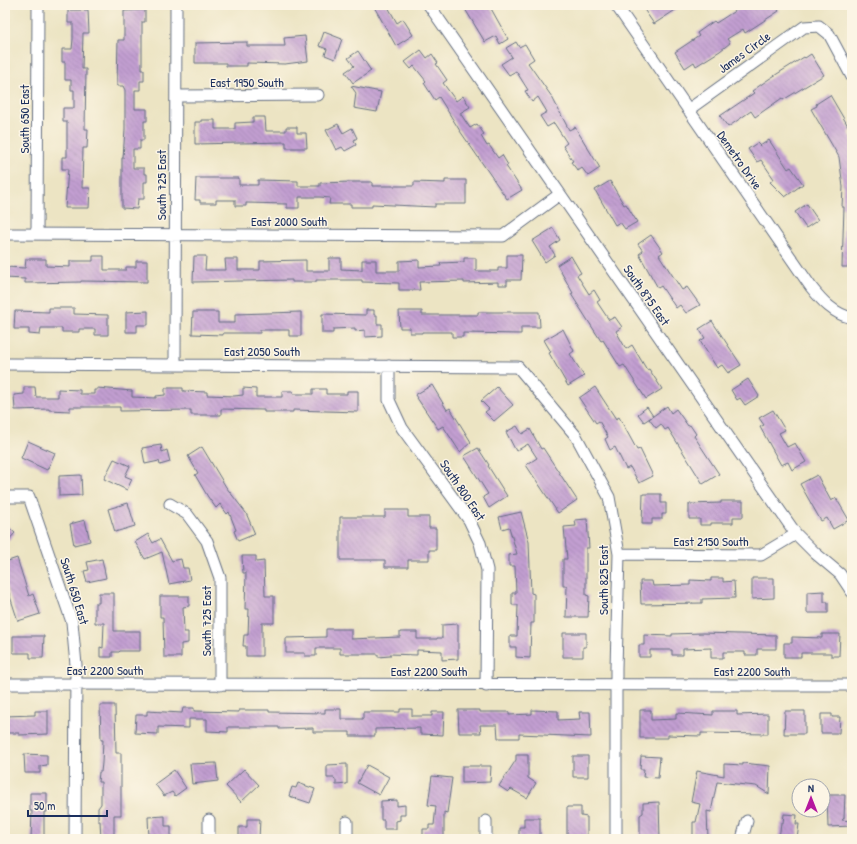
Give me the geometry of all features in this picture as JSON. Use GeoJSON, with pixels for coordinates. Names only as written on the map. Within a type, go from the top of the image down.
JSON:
{"type":"FeatureCollection","features":[{"type":"Feature","properties":{"kind":"street","name":"South 650 East"},"geometry":{"type":"LineString","coordinates":[[37,234],[38,5]]}},
{"type":"Feature","properties":{"kind":"street","name":"South 725 East"},"geometry":{"type":"LineString","coordinates":[[175,365],[176,5]]}},
{"type":"Feature","properties":{"kind":"street","name":"South 875 East"},"geometry":{"type":"LineString","coordinates":[[429,5],[796,534],[815,553],[840,574],[852,592]]}},
{"type":"Feature","properties":{"kind":"street","name":"Demetro Drive"},"geometry":{"type":"LineString","coordinates":[[616,5],[811,287],[826,304],[836,311],[852,318]]}},
{"type":"Feature","properties":{"kind":"street","name":"James Circle"},"geometry":{"type":"LineString","coordinates":[[688,110],[804,27],[819,26],[829,34],[852,77]]}},
{"type":"Feature","properties":{"kind":"street","name":"East 1950 South"},"geometry":{"type":"LineString","coordinates":[[176,96],[318,95]]}},
{"type":"Feature","properties":{"kind":"street","name":"East 2000 South"},"geometry":{"type":"LineString","coordinates":[[5,234],[503,236],[560,194]]}},
{"type":"Feature","properties":{"kind":"street","name":"East 2050 South"},"geometry":{"type":"LineString","coordinates":[[5,364],[518,368]]}},
{"type":"Feature","properties":{"kind":"street","name":"South 800 East"},"geometry":{"type":"LineString","coordinates":[[389,366],[389,400],[402,428],[469,520],[480,544],[487,570],[486,686]]}},
{"type":"Feature","properties":{"kind":"street","name":"South 825 East"},"geometry":{"type":"LineString","coordinates":[[518,368],[576,436],[609,496],[619,554],[616,685],[616,839]]}},
{"type":"Feature","properties":{"kind":"street","name":"South 650 East"},"geometry":{"type":"LineString","coordinates":[[5,497],[29,497],[72,622],[76,657],[75,839]]}},
{"type":"Feature","properties":{"kind":"street","name":"South 725 East"},"geometry":{"type":"LineString","coordinates":[[170,504],[188,514],[207,541],[220,578],[220,684]]}},
{"type":"Feature","properties":{"kind":"street","name":"East 2150 South"},"geometry":{"type":"LineString","coordinates":[[619,554],[761,555],[796,534]]}},
{"type":"Feature","properties":{"kind":"street","name":"East 2200 South"},"geometry":{"type":"LineString","coordinates":[[5,684],[486,686],[852,684]]}},
{"type":"Feature","properties":{"kind":"street"},"geometry":{"type":"LineString","coordinates":[[209,820],[209,839]]}},
{"type":"Feature","properties":{"kind":"street"},"geometry":{"type":"LineString","coordinates":[[486,821],[486,839]]}},
{"type":"Feature","properties":{"kind":"street"},"geometry":{"type":"LineString","coordinates":[[742,839],[746,821]]}},
{"type":"Feature","properties":{"kind":"street"},"geometry":{"type":"LineString","coordinates":[[347,822],[347,839]]}},
{"type":"Feature","properties":{"kind":"building"},"geometry":{"type":"Polygon","coordinates":[[[373,5],[387,5],[397,23],[403,19],[413,35],[396,46],[373,5]]]}},
{"type":"Feature","properties":{"kind":"building"},"geometry":{"type":"Polygon","coordinates":[[[473,5],[489,5],[508,39],[500,44],[496,36],[485,42],[465,9],[473,5]]]}},
{"type":"Feature","properties":{"kind":"building"},"geometry":{"type":"Polygon","coordinates":[[[641,5],[683,5],[654,24],[641,5]]]}},
{"type":"Feature","properties":{"kind":"building"},"geometry":{"type":"Polygon","coordinates":[[[744,5],[775,5],[779,11],[745,33],[743,29],[727,39],[730,43],[696,66],[694,62],[685,68],[675,52],[699,36],[697,33],[714,21],[716,23],[744,5]]]}},
{"type":"Feature","properties":{"kind":"building"},"geometry":{"type":"Polygon","coordinates":[[[68,10],[88,10],[89,33],[83,33],[82,69],[86,69],[85,129],[88,129],[87,148],[83,148],[82,188],[90,188],[89,208],[65,208],[68,169],[62,169],[62,157],[67,157],[67,122],[63,122],[63,108],[74,108],[74,90],[71,90],[71,80],[65,80],[65,62],[62,62],[62,49],[72,49],[73,23],[68,23],[68,10]]]}},
{"type":"Feature","properties":{"kind":"building"},"geometry":{"type":"Polygon","coordinates":[[[145,10],[145,22],[142,22],[142,70],[144,70],[144,81],[140,81],[140,90],[135,90],[135,109],[147,109],[147,121],[144,121],[144,140],[140,140],[140,149],[133,149],[133,168],[144,168],[144,174],[147,174],[147,182],[144,182],[144,199],[138,199],[137,209],[122,208],[122,158],[125,129],[125,90],[123,86],[117,86],[118,40],[124,40],[124,11],[145,10]]]}},
{"type":"Feature","properties":{"kind":"building"},"geometry":{"type":"Polygon","coordinates":[[[324,32],[342,39],[335,59],[325,55],[327,49],[319,46],[324,32]]]}},
{"type":"Feature","properties":{"kind":"building"},"geometry":{"type":"Polygon","coordinates":[[[305,36],[308,61],[285,64],[247,63],[247,66],[226,66],[226,63],[195,63],[195,43],[247,42],[247,46],[285,46],[284,38],[305,36]]]}},
{"type":"Feature","properties":{"kind":"building"},"geometry":{"type":"Polygon","coordinates":[[[516,42],[519,47],[525,44],[534,59],[528,63],[552,97],[569,130],[575,127],[600,168],[588,176],[582,168],[578,171],[571,162],[573,161],[563,146],[567,143],[554,123],[547,127],[540,116],[547,112],[538,97],[532,102],[525,91],[528,90],[516,71],[509,75],[501,64],[512,57],[506,48],[516,42]]]}},
{"type":"Feature","properties":{"kind":"building"},"geometry":{"type":"Polygon","coordinates":[[[421,50],[427,58],[432,54],[438,63],[436,64],[447,80],[443,83],[456,101],[463,96],[470,107],[460,113],[470,128],[477,124],[484,134],[481,136],[487,146],[489,145],[498,158],[502,155],[508,165],[506,166],[522,190],[507,199],[460,131],[439,97],[435,100],[424,83],[426,81],[414,66],[411,69],[405,62],[421,50]]]}},
{"type":"Feature","properties":{"kind":"building"},"geometry":{"type":"Polygon","coordinates":[[[358,51],[371,71],[353,83],[345,72],[354,66],[348,58],[358,51]]]}},
{"type":"Feature","properties":{"kind":"building"},"geometry":{"type":"Polygon","coordinates":[[[811,54],[824,75],[783,100],[782,98],[755,117],[751,111],[728,127],[720,116],[754,93],[752,91],[769,79],[811,54]]]}},
{"type":"Feature","properties":{"kind":"building"},"geometry":{"type":"Polygon","coordinates":[[[351,86],[381,92],[377,112],[354,108],[356,93],[351,86]]]}},
{"type":"Feature","properties":{"kind":"building"},"geometry":{"type":"Polygon","coordinates":[[[830,95],[851,131],[848,132],[852,138],[852,267],[842,267],[844,207],[842,207],[843,187],[839,157],[811,109],[830,95]]]}},
{"type":"Feature","properties":{"kind":"building"},"geometry":{"type":"Polygon","coordinates":[[[253,117],[265,117],[266,131],[286,131],[286,127],[297,127],[297,133],[306,133],[307,148],[286,148],[286,142],[195,144],[195,122],[201,122],[201,120],[215,120],[215,129],[235,129],[235,123],[253,122],[253,117]]]}},
{"type":"Feature","properties":{"kind":"building"},"geometry":{"type":"Polygon","coordinates":[[[338,124],[343,133],[352,128],[357,138],[354,140],[356,145],[345,151],[342,147],[336,150],[326,130],[338,124]]]}},
{"type":"Feature","properties":{"kind":"building"},"geometry":{"type":"Polygon","coordinates":[[[769,140],[788,169],[791,167],[803,184],[785,197],[770,182],[774,179],[761,160],[757,162],[748,149],[757,143],[760,146],[769,140]]]}},
{"type":"Feature","properties":{"kind":"building"},"geometry":{"type":"Polygon","coordinates":[[[196,178],[239,178],[239,185],[258,185],[258,180],[298,181],[298,186],[320,186],[320,183],[372,182],[372,186],[414,186],[414,182],[445,183],[445,180],[466,180],[466,204],[435,204],[435,207],[372,204],[372,207],[351,207],[351,204],[329,204],[330,198],[320,197],[299,197],[299,208],[287,208],[287,204],[246,203],[246,206],[235,206],[235,200],[216,200],[216,203],[200,203],[200,200],[195,200],[196,178]]]}},
{"type":"Feature","properties":{"kind":"building"},"geometry":{"type":"Polygon","coordinates":[[[610,181],[624,205],[626,204],[637,222],[625,229],[620,222],[615,225],[595,190],[610,181]]]}},
{"type":"Feature","properties":{"kind":"building"},"geometry":{"type":"Polygon","coordinates":[[[807,204],[818,220],[806,228],[795,212],[807,204]]]}},
{"type":"Feature","properties":{"kind":"building"},"geometry":{"type":"Polygon","coordinates":[[[553,228],[560,240],[550,247],[555,255],[545,262],[532,241],[553,228]]]}},
{"type":"Feature","properties":{"kind":"building"},"geometry":{"type":"Polygon","coordinates":[[[651,235],[663,252],[659,255],[682,290],[687,287],[700,305],[686,313],[680,305],[676,308],[661,286],[658,288],[639,254],[643,251],[638,244],[651,235]]]}},
{"type":"Feature","properties":{"kind":"building"},"geometry":{"type":"Polygon","coordinates":[[[507,255],[522,255],[521,280],[507,280],[507,285],[498,285],[498,282],[419,282],[420,290],[399,290],[399,283],[362,282],[362,280],[316,280],[316,282],[292,282],[292,280],[193,282],[194,256],[206,256],[205,270],[226,270],[225,259],[238,259],[238,270],[260,270],[260,261],[306,260],[306,271],[329,271],[329,258],[341,258],[341,269],[362,270],[362,260],[376,260],[376,271],[399,271],[399,261],[419,260],[419,267],[441,266],[440,263],[464,262],[464,258],[476,258],[476,271],[498,271],[498,268],[507,268],[507,255]]]}},
{"type":"Feature","properties":{"kind":"building"},"geometry":{"type":"Polygon","coordinates":[[[93,256],[104,256],[104,270],[126,270],[126,267],[136,267],[136,261],[147,261],[147,282],[81,281],[25,283],[25,279],[5,278],[5,267],[25,268],[26,259],[46,259],[46,266],[70,267],[70,261],[93,261],[93,256]]]}},
{"type":"Feature","properties":{"kind":"building"},"geometry":{"type":"Polygon","coordinates":[[[571,256],[581,273],[577,275],[589,294],[594,290],[600,300],[597,302],[609,320],[615,317],[622,327],[616,331],[626,349],[632,345],[647,370],[649,369],[662,389],[646,399],[624,365],[620,367],[603,340],[601,341],[571,294],[573,293],[557,265],[571,256]]]}},
{"type":"Feature","properties":{"kind":"building"},"geometry":{"type":"Polygon","coordinates":[[[49,308],[74,308],[74,314],[108,315],[108,335],[95,335],[95,329],[79,329],[79,332],[62,332],[62,328],[41,328],[40,335],[29,334],[29,329],[14,329],[15,311],[49,312],[49,308]]]}},
{"type":"Feature","properties":{"kind":"building"},"geometry":{"type":"Polygon","coordinates":[[[366,310],[374,310],[374,315],[377,315],[377,324],[382,324],[382,336],[365,337],[365,330],[355,331],[355,328],[333,329],[333,333],[322,333],[322,314],[366,315],[366,310]]]}},
{"type":"Feature","properties":{"kind":"building"},"geometry":{"type":"Polygon","coordinates":[[[148,311],[148,325],[137,325],[137,332],[126,332],[126,312],[148,311]]]}},
{"type":"Feature","properties":{"kind":"building"},"geometry":{"type":"Polygon","coordinates":[[[399,311],[422,311],[422,315],[478,315],[478,312],[539,312],[540,327],[521,327],[521,334],[463,333],[463,337],[452,337],[452,332],[410,333],[410,328],[400,328],[399,311]]]}},
{"type":"Feature","properties":{"kind":"building"},"geometry":{"type":"Polygon","coordinates":[[[193,312],[218,312],[218,323],[235,323],[235,314],[301,312],[301,336],[289,336],[289,330],[260,330],[260,333],[223,333],[223,335],[192,334],[193,312]]]}},
{"type":"Feature","properties":{"kind":"building"},"geometry":{"type":"Polygon","coordinates":[[[712,321],[741,365],[728,373],[722,365],[717,368],[700,341],[705,338],[699,329],[712,321]]]}},
{"type":"Feature","properties":{"kind":"building"},"geometry":{"type":"Polygon","coordinates":[[[563,329],[574,351],[570,354],[584,376],[568,386],[549,353],[551,352],[544,340],[563,329]]]}},
{"type":"Feature","properties":{"kind":"building"},"geometry":{"type":"Polygon","coordinates":[[[748,379],[759,396],[745,405],[740,398],[737,400],[731,390],[748,379]]]}},
{"type":"Feature","properties":{"kind":"building"},"geometry":{"type":"Polygon","coordinates":[[[432,385],[447,410],[450,408],[471,442],[460,452],[443,426],[438,429],[415,395],[432,385]]]}},
{"type":"Feature","properties":{"kind":"building"},"geometry":{"type":"Polygon","coordinates":[[[24,387],[35,387],[36,397],[58,397],[58,389],[80,390],[80,394],[94,394],[94,390],[97,390],[97,388],[132,391],[132,397],[156,398],[156,396],[165,395],[165,388],[183,388],[183,391],[207,392],[207,395],[234,396],[243,395],[243,388],[256,389],[256,397],[282,397],[282,391],[293,391],[293,394],[313,394],[313,389],[326,389],[326,394],[347,394],[347,391],[358,391],[358,412],[293,410],[293,412],[264,412],[264,410],[221,409],[221,415],[191,415],[191,410],[120,411],[120,407],[70,407],[70,411],[49,409],[15,410],[14,395],[24,394],[24,387]]]}},
{"type":"Feature","properties":{"kind":"building"},"geometry":{"type":"Polygon","coordinates":[[[497,387],[513,405],[494,421],[485,412],[489,409],[481,401],[497,387]]]}},
{"type":"Feature","properties":{"kind":"building"},"geometry":{"type":"Polygon","coordinates":[[[595,387],[616,419],[619,417],[637,450],[640,449],[653,476],[639,483],[630,467],[626,469],[615,447],[610,450],[605,439],[608,437],[599,421],[596,423],[579,398],[595,387]]]}},
{"type":"Feature","properties":{"kind":"building"},"geometry":{"type":"Polygon","coordinates":[[[667,406],[671,413],[676,409],[688,426],[690,425],[696,434],[694,436],[719,474],[703,484],[668,428],[665,430],[661,424],[656,428],[649,419],[667,406]]]}},
{"type":"Feature","properties":{"kind":"building"},"geometry":{"type":"Polygon","coordinates":[[[647,407],[653,416],[644,422],[638,414],[647,407]]]}},
{"type":"Feature","properties":{"kind":"building"},"geometry":{"type":"Polygon","coordinates":[[[773,410],[785,430],[779,433],[787,447],[795,443],[806,462],[792,470],[788,462],[781,465],[760,427],[764,425],[759,418],[773,410]]]}},
{"type":"Feature","properties":{"kind":"building"},"geometry":{"type":"Polygon","coordinates":[[[517,426],[522,434],[530,429],[541,449],[543,448],[577,500],[558,513],[526,465],[537,458],[528,444],[516,451],[506,432],[517,426]]]}},
{"type":"Feature","properties":{"kind":"building"},"geometry":{"type":"Polygon","coordinates":[[[28,441],[55,453],[47,470],[21,458],[28,441]]]}},
{"type":"Feature","properties":{"kind":"building"},"geometry":{"type":"Polygon","coordinates":[[[161,445],[162,452],[167,450],[170,462],[160,465],[159,461],[145,464],[142,448],[161,445]]]}},
{"type":"Feature","properties":{"kind":"building"},"geometry":{"type":"Polygon","coordinates":[[[202,447],[226,487],[246,513],[255,534],[238,541],[234,531],[236,530],[229,512],[227,514],[220,504],[216,508],[208,497],[195,475],[198,473],[188,456],[202,447]]]}},
{"type":"Feature","properties":{"kind":"building"},"geometry":{"type":"Polygon","coordinates":[[[478,448],[507,496],[489,508],[483,497],[488,494],[464,456],[478,448]]]}},
{"type":"Feature","properties":{"kind":"building"},"geometry":{"type":"Polygon","coordinates":[[[114,459],[130,466],[125,476],[132,479],[127,490],[104,479],[114,459]]]}},
{"type":"Feature","properties":{"kind":"building"},"geometry":{"type":"Polygon","coordinates":[[[81,475],[82,495],[59,496],[59,476],[81,475]]]}},
{"type":"Feature","properties":{"kind":"building"},"geometry":{"type":"Polygon","coordinates":[[[817,475],[831,501],[836,498],[849,520],[833,529],[827,518],[821,521],[800,484],[817,475]]]}},
{"type":"Feature","properties":{"kind":"building"},"geometry":{"type":"Polygon","coordinates":[[[643,494],[661,494],[661,503],[666,503],[666,514],[662,514],[662,519],[652,519],[652,524],[642,524],[643,494]]]}},
{"type":"Feature","properties":{"kind":"building"},"geometry":{"type":"Polygon","coordinates":[[[721,501],[743,501],[743,517],[733,517],[733,523],[711,523],[711,525],[700,525],[700,519],[689,519],[689,504],[721,503],[721,501]]]}},
{"type":"Feature","properties":{"kind":"building"},"geometry":{"type":"Polygon","coordinates":[[[128,503],[135,526],[115,532],[108,509],[128,503]]]}},
{"type":"Feature","properties":{"kind":"building"},"geometry":{"type":"Polygon","coordinates":[[[385,510],[408,510],[408,517],[429,517],[429,528],[436,528],[436,550],[429,550],[429,560],[408,560],[408,567],[385,567],[385,560],[340,560],[340,517],[385,517],[385,510]]]}},
{"type":"Feature","properties":{"kind":"building"},"geometry":{"type":"Polygon","coordinates":[[[521,512],[529,542],[531,593],[534,594],[534,623],[531,623],[530,658],[516,657],[516,647],[510,647],[510,636],[517,636],[518,605],[512,605],[512,593],[516,593],[515,566],[509,566],[509,555],[517,554],[509,527],[502,529],[499,517],[521,512]]]}},
{"type":"Feature","properties":{"kind":"building"},"geometry":{"type":"Polygon","coordinates":[[[587,519],[589,548],[586,548],[586,595],[589,596],[588,617],[566,617],[567,586],[563,586],[563,559],[567,559],[564,527],[576,526],[575,520],[587,519]]]}},
{"type":"Feature","properties":{"kind":"building"},"geometry":{"type":"Polygon","coordinates":[[[85,520],[90,541],[74,545],[70,524],[85,520]]]}},
{"type":"Feature","properties":{"kind":"building"},"geometry":{"type":"Polygon","coordinates":[[[5,524],[15,533],[5,544],[5,524]]]}},
{"type":"Feature","properties":{"kind":"building"},"geometry":{"type":"Polygon","coordinates":[[[148,534],[153,543],[160,539],[172,561],[181,559],[183,568],[188,568],[190,580],[169,584],[162,552],[145,559],[135,542],[148,534]]]}},
{"type":"Feature","properties":{"kind":"building"},"geometry":{"type":"Polygon","coordinates":[[[242,556],[256,556],[256,562],[264,561],[265,596],[274,596],[274,623],[262,623],[262,656],[246,656],[246,646],[243,646],[244,635],[248,635],[249,609],[245,609],[246,573],[243,573],[242,556]]]}},
{"type":"Feature","properties":{"kind":"building"},"geometry":{"type":"Polygon","coordinates":[[[17,558],[29,596],[33,594],[40,614],[18,621],[5,581],[5,562],[17,558]]]}},
{"type":"Feature","properties":{"kind":"building"},"geometry":{"type":"Polygon","coordinates":[[[102,559],[106,578],[87,582],[84,571],[89,570],[87,562],[102,559]]]}},
{"type":"Feature","properties":{"kind":"building"},"geometry":{"type":"Polygon","coordinates":[[[711,578],[723,578],[723,582],[734,581],[735,598],[702,599],[702,603],[641,604],[640,581],[652,581],[653,586],[690,585],[690,580],[711,581],[711,578]]]}},
{"type":"Feature","properties":{"kind":"building"},"geometry":{"type":"Polygon","coordinates":[[[752,578],[774,578],[774,598],[752,599],[752,578]]]}},
{"type":"Feature","properties":{"kind":"building"},"geometry":{"type":"Polygon","coordinates":[[[824,591],[824,602],[828,602],[828,613],[807,613],[807,592],[824,591]]]}},
{"type":"Feature","properties":{"kind":"building"},"geometry":{"type":"Polygon","coordinates":[[[99,593],[114,593],[114,631],[140,631],[140,651],[112,652],[112,657],[100,657],[100,647],[103,648],[104,623],[95,623],[95,603],[99,603],[99,593]]]}},
{"type":"Feature","properties":{"kind":"building"},"geometry":{"type":"Polygon","coordinates":[[[160,596],[189,596],[189,606],[183,607],[184,632],[188,632],[188,643],[181,644],[181,657],[164,657],[163,617],[160,617],[160,596]]]}},
{"type":"Feature","properties":{"kind":"building"},"geometry":{"type":"Polygon","coordinates":[[[458,624],[458,659],[442,660],[442,651],[417,650],[417,655],[390,654],[390,656],[378,657],[378,654],[340,654],[340,648],[316,648],[316,656],[305,656],[305,653],[286,653],[286,638],[326,637],[326,629],[351,629],[351,639],[400,637],[400,632],[417,632],[417,639],[437,639],[442,638],[442,625],[458,624]]]}},
{"type":"Feature","properties":{"kind":"building"},"geometry":{"type":"Polygon","coordinates":[[[563,633],[586,633],[586,647],[583,647],[583,657],[563,657],[563,633]]]}},
{"type":"Feature","properties":{"kind":"building"},"geometry":{"type":"Polygon","coordinates":[[[702,633],[776,635],[776,649],[757,649],[757,655],[745,655],[745,652],[723,652],[723,658],[711,658],[711,648],[683,649],[683,655],[672,655],[672,650],[650,650],[650,657],[639,657],[639,645],[644,645],[644,635],[672,636],[672,634],[702,633]]]}},
{"type":"Feature","properties":{"kind":"building"},"geometry":{"type":"Polygon","coordinates":[[[822,634],[840,634],[839,656],[831,656],[831,653],[801,653],[801,657],[784,657],[784,643],[792,643],[792,637],[822,638],[822,634]]]}},
{"type":"Feature","properties":{"kind":"building"},"geometry":{"type":"Polygon","coordinates":[[[13,636],[44,636],[43,658],[30,658],[30,653],[13,653],[13,636]]]}},
{"type":"Feature","properties":{"kind":"building"},"geometry":{"type":"Polygon","coordinates":[[[100,705],[115,705],[116,753],[121,753],[121,815],[114,815],[114,839],[101,839],[100,821],[98,821],[98,808],[101,804],[101,782],[98,782],[99,772],[101,772],[103,740],[101,740],[100,705]]]}},
{"type":"Feature","properties":{"kind":"building"},"geometry":{"type":"Polygon","coordinates":[[[183,708],[194,708],[194,711],[239,712],[239,710],[269,710],[269,712],[325,713],[325,709],[341,709],[341,719],[363,719],[363,712],[400,712],[400,709],[412,709],[412,716],[432,716],[432,712],[444,712],[443,735],[420,734],[420,728],[375,729],[375,736],[350,736],[350,732],[313,732],[313,728],[279,729],[279,727],[228,727],[228,732],[207,731],[207,719],[189,719],[189,728],[158,727],[158,734],[135,733],[136,715],[147,715],[147,711],[182,713],[183,708]]]}},
{"type":"Feature","properties":{"kind":"building"},"geometry":{"type":"Polygon","coordinates":[[[458,710],[509,712],[509,715],[532,714],[532,710],[558,711],[558,720],[580,719],[579,712],[590,712],[591,737],[519,734],[519,738],[498,738],[497,725],[480,725],[481,733],[459,733],[458,710]]]}},
{"type":"Feature","properties":{"kind":"building"},"geometry":{"type":"Polygon","coordinates":[[[640,710],[651,710],[651,720],[676,719],[676,713],[713,715],[713,711],[737,711],[737,715],[768,714],[768,734],[701,733],[701,736],[668,735],[668,738],[640,738],[640,710]]]}},
{"type":"Feature","properties":{"kind":"building"},"geometry":{"type":"Polygon","coordinates":[[[35,711],[48,711],[48,734],[19,735],[19,733],[5,733],[5,716],[35,715],[35,711]]]}},
{"type":"Feature","properties":{"kind":"building"},"geometry":{"type":"Polygon","coordinates":[[[785,711],[805,711],[805,734],[784,734],[785,711]]]}},
{"type":"Feature","properties":{"kind":"building"},"geometry":{"type":"Polygon","coordinates":[[[821,714],[832,714],[832,717],[840,717],[839,733],[821,733],[821,714]]]}},
{"type":"Feature","properties":{"kind":"building"},"geometry":{"type":"Polygon","coordinates":[[[24,754],[47,755],[47,765],[40,766],[40,773],[25,773],[24,754]]]}},
{"type":"Feature","properties":{"kind":"building"},"geometry":{"type":"Polygon","coordinates":[[[516,755],[528,755],[528,778],[536,783],[527,798],[511,789],[508,792],[499,786],[516,760],[516,755]]]}},
{"type":"Feature","properties":{"kind":"building"},"geometry":{"type":"Polygon","coordinates":[[[573,756],[588,756],[588,777],[573,777],[573,756]]]}},
{"type":"Feature","properties":{"kind":"building"},"geometry":{"type":"Polygon","coordinates":[[[641,756],[660,757],[658,778],[643,777],[644,769],[640,769],[641,756]]]}},
{"type":"Feature","properties":{"kind":"building"},"geometry":{"type":"Polygon","coordinates":[[[216,763],[218,781],[192,784],[190,764],[216,763]]]}},
{"type":"Feature","properties":{"kind":"building"},"geometry":{"type":"Polygon","coordinates":[[[743,763],[770,766],[769,794],[756,786],[717,782],[711,812],[707,811],[708,839],[693,839],[693,822],[696,822],[700,804],[691,802],[697,771],[724,776],[724,764],[743,765],[743,763]]]}},
{"type":"Feature","properties":{"kind":"building"},"geometry":{"type":"Polygon","coordinates":[[[347,764],[347,784],[336,785],[336,780],[334,778],[327,778],[327,765],[347,764]]]}},
{"type":"Feature","properties":{"kind":"building"},"geometry":{"type":"Polygon","coordinates":[[[367,765],[389,777],[379,795],[357,783],[367,765]]]}},
{"type":"Feature","properties":{"kind":"building"},"geometry":{"type":"Polygon","coordinates":[[[462,766],[491,766],[490,782],[462,783],[462,766]]]}},
{"type":"Feature","properties":{"kind":"building"},"geometry":{"type":"Polygon","coordinates":[[[244,769],[259,785],[241,802],[226,786],[244,769]]]}},
{"type":"Feature","properties":{"kind":"building"},"geometry":{"type":"Polygon","coordinates":[[[174,770],[186,788],[175,796],[172,792],[164,796],[155,784],[174,770]]]}},
{"type":"Feature","properties":{"kind":"building"},"geometry":{"type":"Polygon","coordinates":[[[432,776],[452,778],[447,813],[444,812],[444,839],[423,839],[423,829],[429,829],[429,825],[434,825],[436,806],[428,805],[432,776]]]}},
{"type":"Feature","properties":{"kind":"building"},"geometry":{"type":"Polygon","coordinates":[[[298,783],[315,789],[310,803],[289,796],[292,787],[296,788],[298,783]]]}},
{"type":"Feature","properties":{"kind":"building"},"geometry":{"type":"Polygon","coordinates":[[[30,793],[47,793],[47,812],[44,812],[44,839],[31,839],[32,811],[30,811],[30,793]]]}},
{"type":"Feature","properties":{"kind":"building"},"geometry":{"type":"Polygon","coordinates":[[[831,795],[845,795],[844,818],[842,820],[852,821],[852,826],[828,827],[828,818],[831,818],[831,795]]]}},
{"type":"Feature","properties":{"kind":"building"},"geometry":{"type":"Polygon","coordinates":[[[397,800],[397,806],[405,805],[405,815],[400,815],[400,820],[396,821],[396,829],[384,829],[384,820],[381,820],[381,801],[397,800]]]}},
{"type":"Feature","properties":{"kind":"building"},"geometry":{"type":"Polygon","coordinates":[[[659,802],[660,839],[640,839],[640,815],[643,813],[643,803],[659,802]]]}},
{"type":"Feature","properties":{"kind":"building"},"geometry":{"type":"Polygon","coordinates":[[[567,807],[581,807],[581,816],[587,817],[587,839],[567,839],[567,807]]]}},
{"type":"Feature","properties":{"kind":"building"},"geometry":{"type":"Polygon","coordinates":[[[784,814],[791,815],[791,818],[797,818],[796,824],[799,824],[797,839],[779,839],[781,823],[783,823],[784,814]]]}},
{"type":"Feature","properties":{"kind":"building"},"geometry":{"type":"Polygon","coordinates":[[[165,816],[165,826],[171,826],[171,837],[149,839],[148,817],[165,816]]]}},
{"type":"Feature","properties":{"kind":"building"},"geometry":{"type":"Polygon","coordinates":[[[524,818],[540,818],[540,838],[519,838],[519,827],[524,827],[524,818]]]}},
{"type":"Feature","properties":{"kind":"building"},"geometry":{"type":"Polygon","coordinates":[[[247,819],[260,819],[259,839],[239,839],[239,827],[247,827],[247,819]]]}}]}
